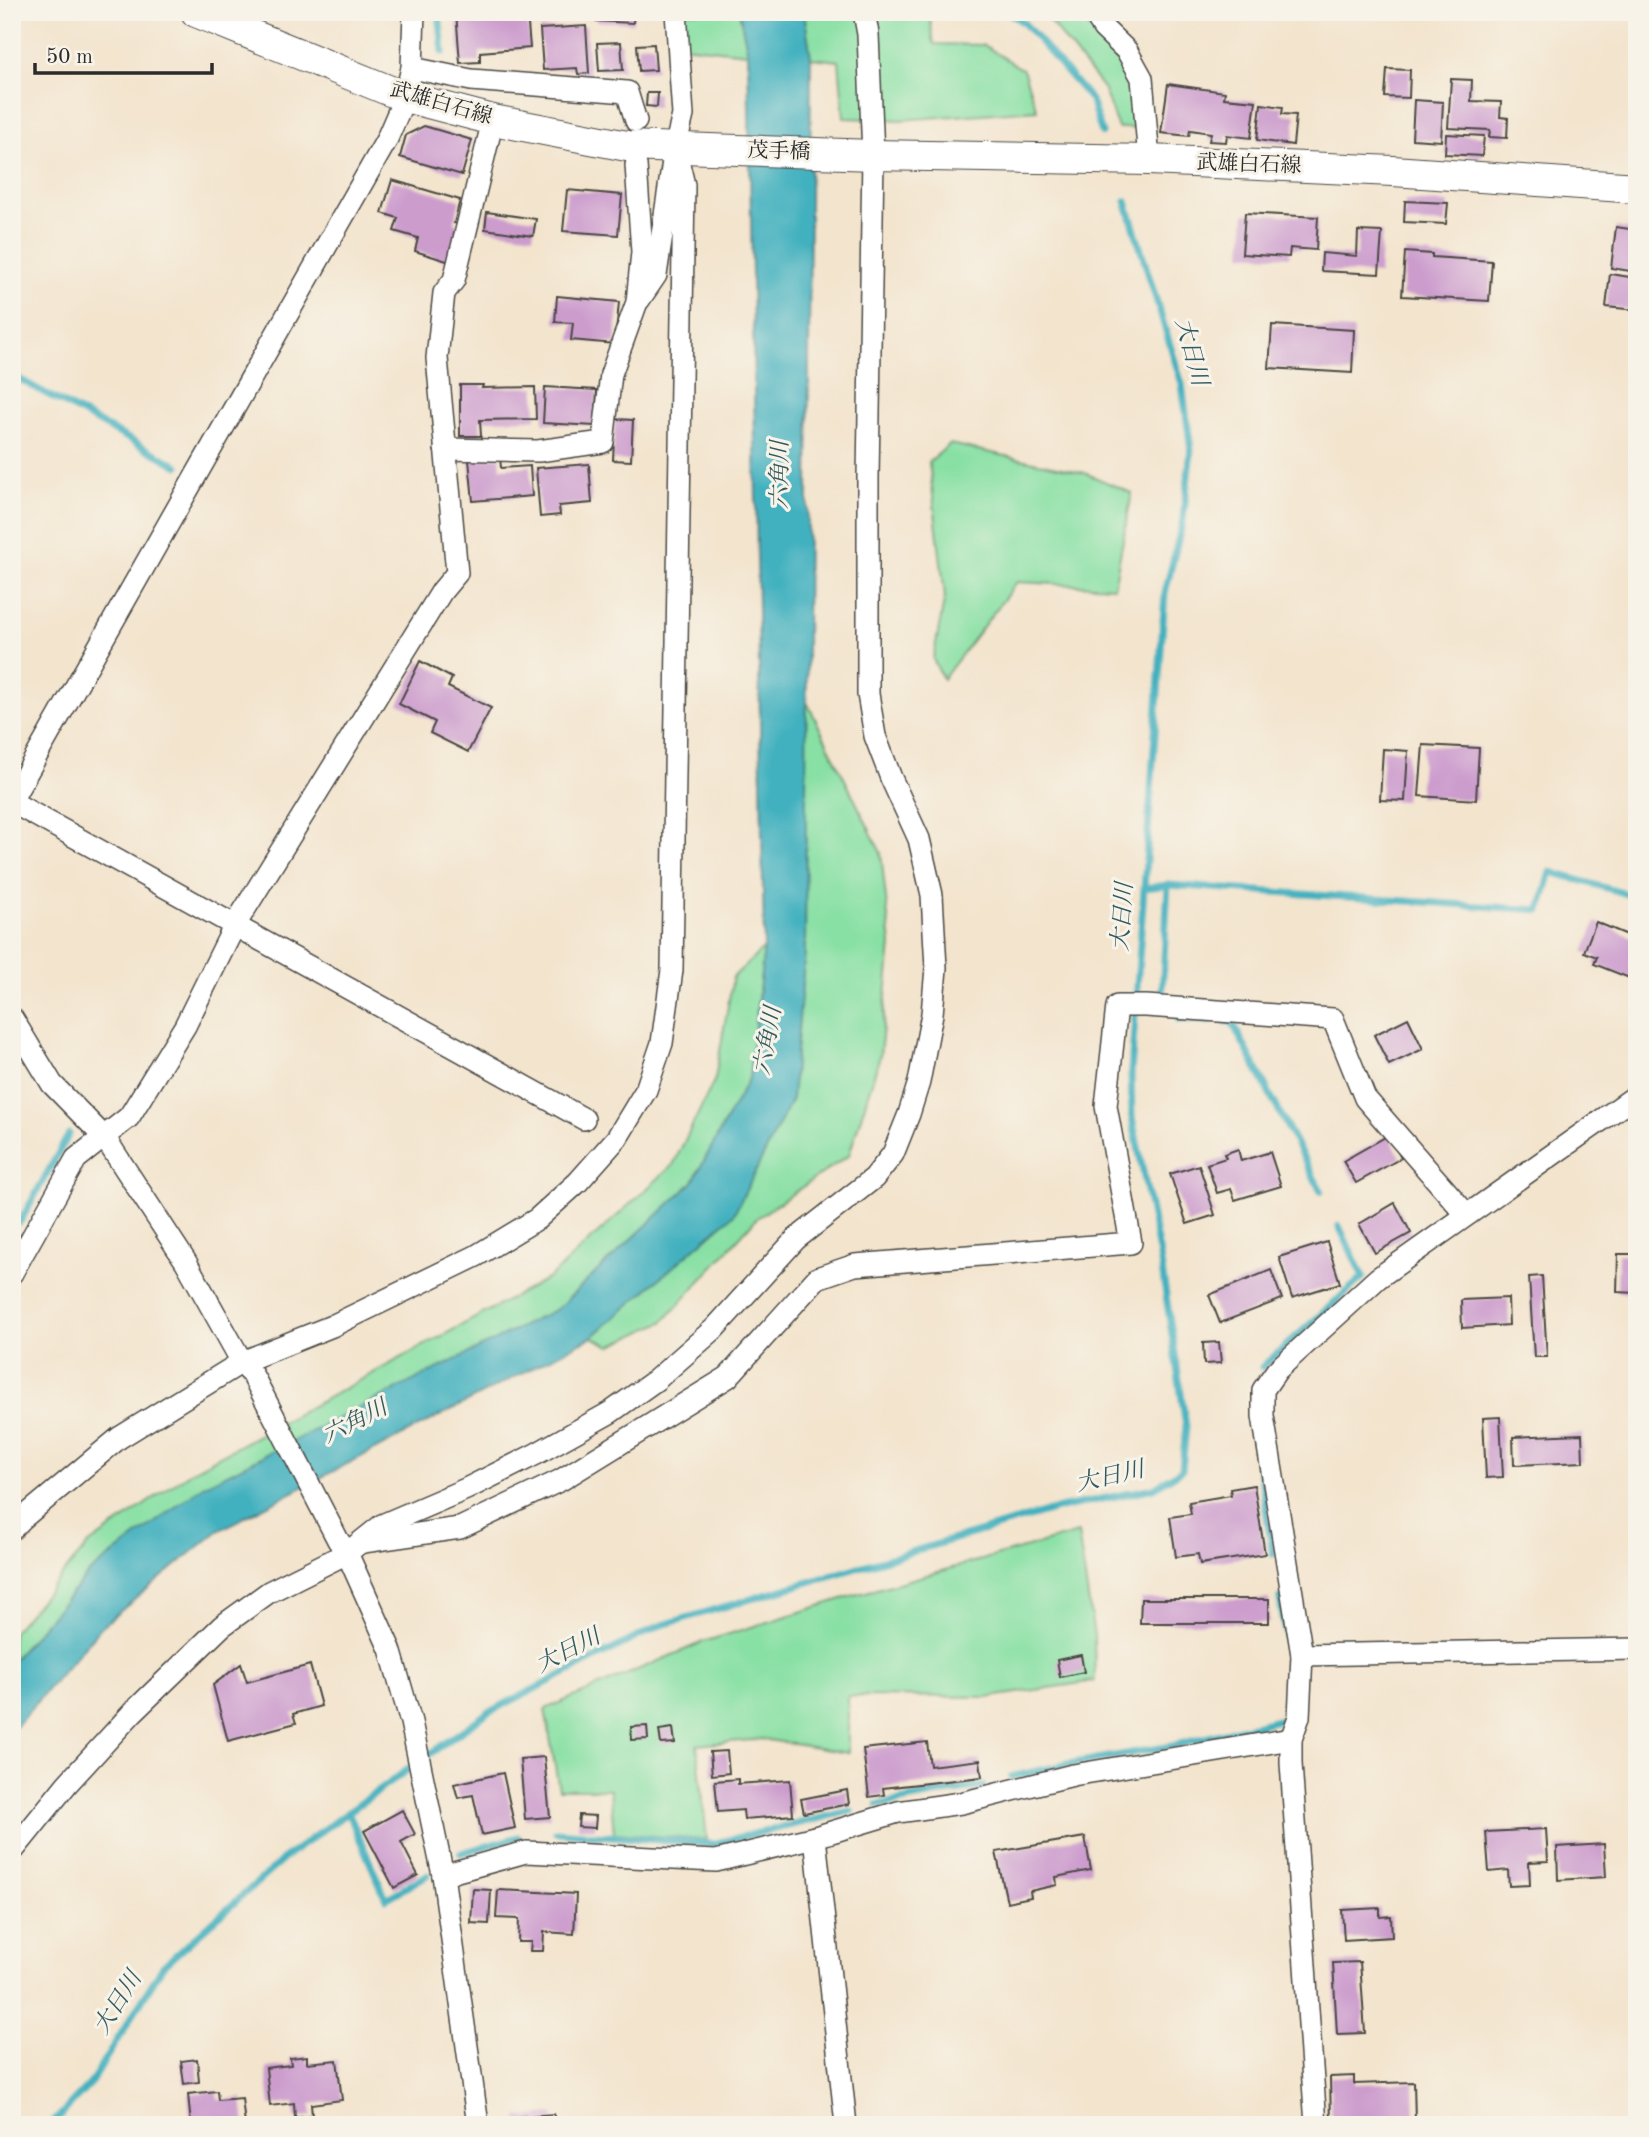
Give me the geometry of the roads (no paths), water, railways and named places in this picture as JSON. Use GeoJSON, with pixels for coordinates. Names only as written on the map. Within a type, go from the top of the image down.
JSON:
{"type":"FeatureCollection","features":[{"type":"Feature","properties":{"kind":"main road","name":"武雄白石線"},"geometry":{"type":"LineString","coordinates":[[196,12],[405,97],[493,120],[627,146],[686,149]]}},
{"type":"Feature","properties":{"kind":"main road","name":"茂手橋"},"geometry":{"type":"LineString","coordinates":[[686,149],[867,154]]}},
{"type":"Feature","properties":{"kind":"main road","name":"武雄白石線"},"geometry":{"type":"LineString","coordinates":[[867,154],[1149,160],[1393,171],[1637,188]]}},
{"type":"Feature","properties":{"kind":"street"},"geometry":{"type":"LineString","coordinates":[[414,12],[412,68],[405,97],[379,153],[12,800],[584,1118]]}},
{"type":"Feature","properties":{"kind":"street"},"geometry":{"type":"LineString","coordinates":[[12,1529],[119,1438],[331,1326],[476,1256],[537,1219],[578,1182],[617,1138],[646,1090],[662,1043],[672,970],[686,149],[676,12]]}},
{"type":"Feature","properties":{"kind":"street"},"geometry":{"type":"LineString","coordinates":[[12,1852],[67,1784],[133,1712],[222,1626],[270,1592],[382,1525],[466,1489],[611,1412],[656,1380],[714,1329],[796,1239],[874,1178],[893,1154],[919,1082],[932,1014],[936,968],[933,895],[919,839],[875,736],[868,694],[868,34],[864,12]]}},
{"type":"Feature","properties":{"kind":"street"},"geometry":{"type":"LineString","coordinates":[[1093,12],[1103,28],[1127,51],[1142,78],[1149,160]]}},
{"type":"Feature","properties":{"kind":"street"},"geometry":{"type":"LineString","coordinates":[[412,68],[471,80],[627,92],[636,121]]}},
{"type":"Feature","properties":{"kind":"street"},"geometry":{"type":"LineString","coordinates":[[12,1273],[76,1159],[129,1117],[185,1026],[235,925],[435,603],[457,573],[437,358],[444,293],[454,280],[493,120]]}},
{"type":"Feature","properties":{"kind":"street"},"geometry":{"type":"LineString","coordinates":[[637,302],[656,275],[686,149]]}},
{"type":"Feature","properties":{"kind":"street"},"geometry":{"type":"LineString","coordinates":[[445,449],[538,451],[603,442],[611,374],[637,302],[642,252],[636,165]]}},
{"type":"Feature","properties":{"kind":"street"},"geometry":{"type":"LineString","coordinates":[[350,1545],[460,1528],[561,1480],[728,1377],[817,1278],[855,1265],[1131,1244],[1106,1106],[1117,1006],[1136,1005],[1333,1019],[1365,1098],[1466,1214]]}},
{"type":"Feature","properties":{"kind":"street"},"geometry":{"type":"LineString","coordinates":[[12,1018],[52,1084],[105,1138],[186,1262],[350,1545],[390,1649],[416,1748],[443,1875],[478,2125]]}},
{"type":"Feature","properties":{"kind":"street"},"geometry":{"type":"LineString","coordinates":[[1316,2125],[1291,1739],[1299,1717],[1302,1654],[1263,1416],[1263,1390],[1277,1370],[1378,1278],[1637,1095]]}},
{"type":"Feature","properties":{"kind":"street"},"geometry":{"type":"LineString","coordinates":[[1302,1654],[1637,1649]]}},
{"type":"Feature","properties":{"kind":"street"},"geometry":{"type":"LineString","coordinates":[[443,1875],[526,1852],[716,1861],[815,1837],[898,1812],[961,1803],[1073,1774],[1291,1739]]}},
{"type":"Feature","properties":{"kind":"street"},"geometry":{"type":"LineString","coordinates":[[815,1837],[846,2125]]}},
{"type":"Feature","properties":{"kind":"water","name":"六角川"},"geometry":{"type":"Polygon","coordinates":[[[739,12],[804,12],[811,58],[805,952],[792,1099],[734,1214],[592,1337],[218,1531],[101,1627],[12,1731],[12,1661],[90,1572],[203,1486],[557,1309],[692,1183],[749,1078],[764,948],[748,53],[739,12]]]}},
{"type":"Feature","properties":{"kind":"waterway"},"geometry":{"type":"LineString","coordinates":[[439,12],[443,52]]}},
{"type":"Feature","properties":{"kind":"waterway","name":"大日川"},"geometry":{"type":"LineString","coordinates":[[795,14],[809,12]]}},
{"type":"Feature","properties":{"kind":"waterway","name":"大日川"},"geometry":{"type":"LineString","coordinates":[[1008,12],[1024,23],[1091,100],[1102,133]]}},
{"type":"Feature","properties":{"kind":"waterway","name":"大日川"},"geometry":{"type":"LineString","coordinates":[[48,2125],[90,2084],[163,1966],[287,1856],[487,1713],[659,1626],[1060,1508],[1154,1488],[1182,1470],[1186,1426],[1160,1256],[1132,1117],[1131,1072],[1165,593],[1183,520],[1191,450],[1182,384],[1126,201]]}},
{"type":"Feature","properties":{"kind":"waterway"},"geometry":{"type":"LineString","coordinates":[[12,375],[178,466]]}},
{"type":"Feature","properties":{"kind":"waterway"},"geometry":{"type":"LineString","coordinates":[[1145,888],[1168,885],[1540,910],[1551,872],[1637,897]]}},
{"type":"Feature","properties":{"kind":"waterway"},"geometry":{"type":"LineString","coordinates":[[1162,995],[1168,885]]}},
{"type":"Feature","properties":{"kind":"waterway"},"geometry":{"type":"LineString","coordinates":[[1178,1019],[1209,1021]]}},
{"type":"Feature","properties":{"kind":"waterway"},"geometry":{"type":"LineString","coordinates":[[1224,1021],[1232,1022],[1321,1191]]}},
{"type":"Feature","properties":{"kind":"waterway"},"geometry":{"type":"LineString","coordinates":[[12,1217],[20,1222],[69,1134]]}},
{"type":"Feature","properties":{"kind":"waterway"},"geometry":{"type":"LineString","coordinates":[[1262,1367],[1363,1277],[1339,1226]]}},
{"type":"Feature","properties":{"kind":"waterway"},"geometry":{"type":"LineString","coordinates":[[1251,1409],[1273,1554]]}},
{"type":"Feature","properties":{"kind":"waterway"},"geometry":{"type":"LineString","coordinates":[[1280,1598],[1290,1661],[1290,1691]]}},
{"type":"Feature","properties":{"kind":"waterway"},"geometry":{"type":"LineString","coordinates":[[1011,1777],[1172,1746],[1290,1717],[1290,1713]]}},
{"type":"Feature","properties":{"kind":"waterway"},"geometry":{"type":"LineString","coordinates":[[878,1805],[983,1786]]}},
{"type":"Feature","properties":{"kind":"waterway"},"geometry":{"type":"LineString","coordinates":[[556,1832],[712,1844],[851,1811]]}},
{"type":"Feature","properties":{"kind":"waterway"},"geometry":{"type":"LineString","coordinates":[[348,1812],[386,1899],[427,1875]]}},
{"type":"Feature","properties":{"kind":"waterway"},"geometry":{"type":"LineString","coordinates":[[461,1853],[518,1837]]}}]}
